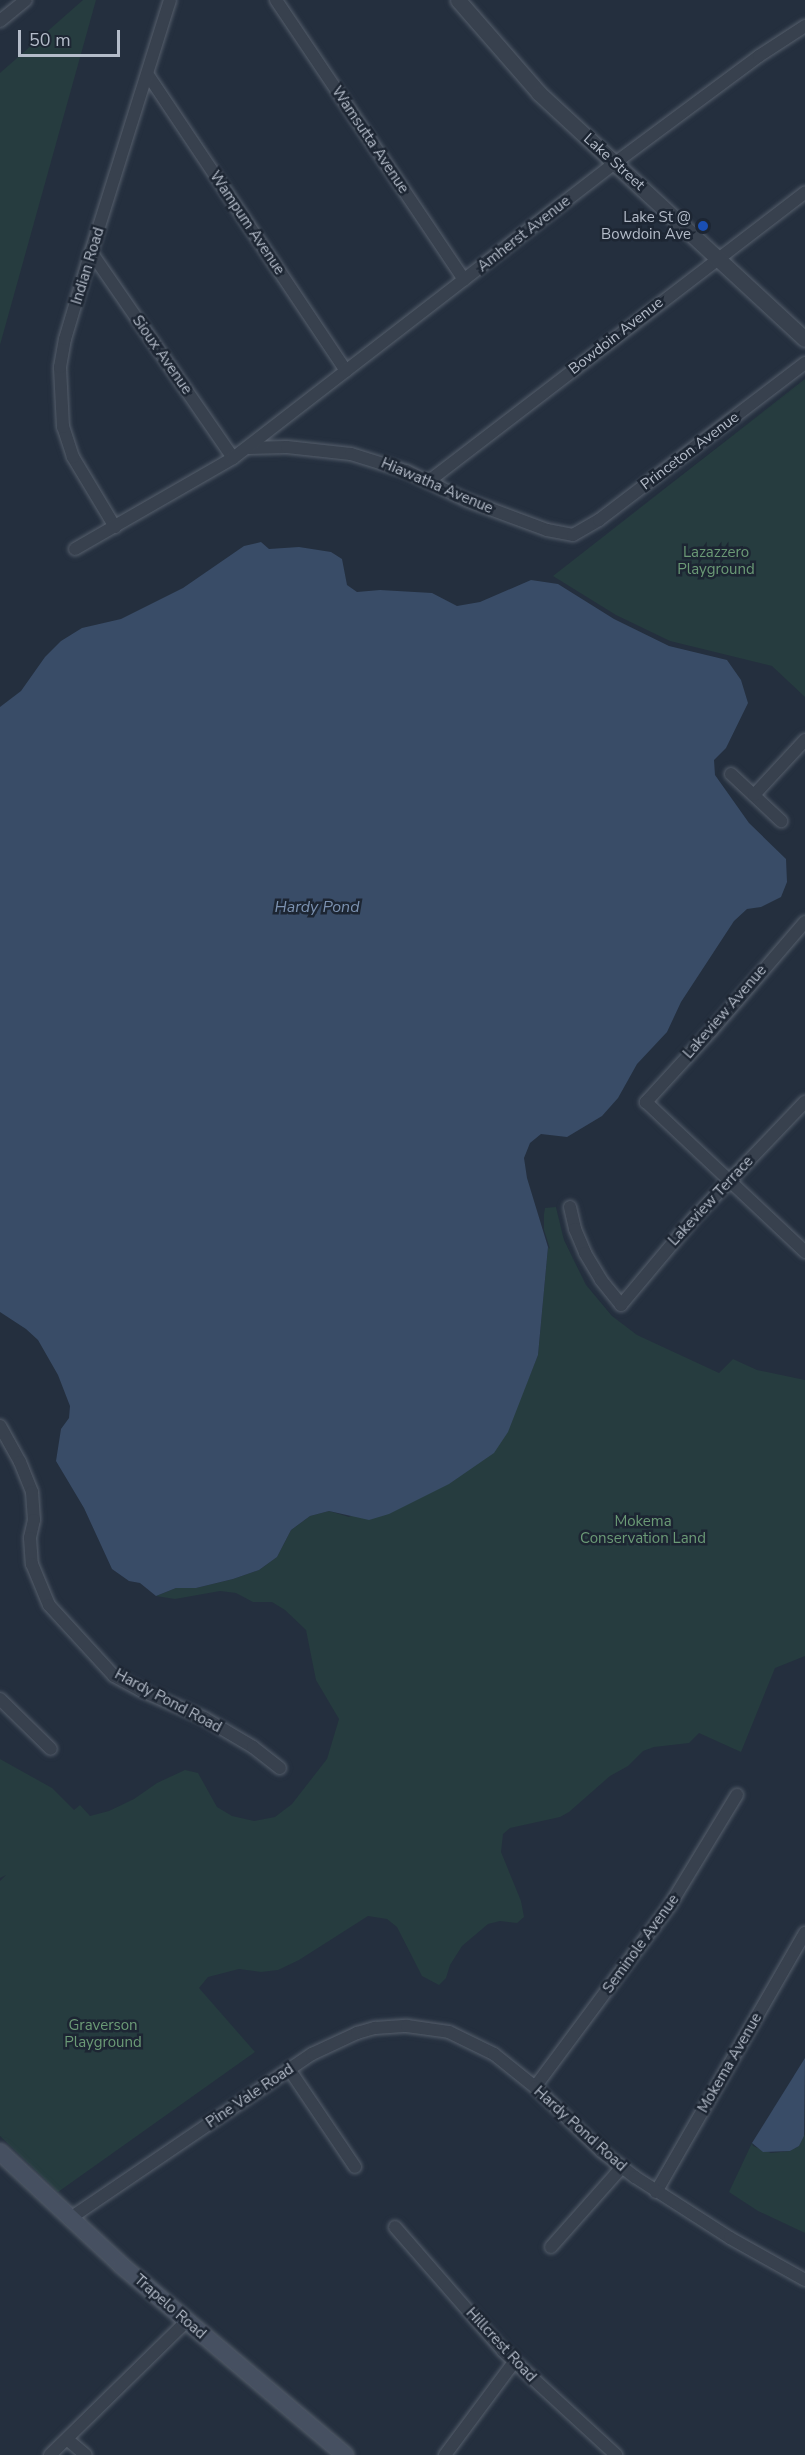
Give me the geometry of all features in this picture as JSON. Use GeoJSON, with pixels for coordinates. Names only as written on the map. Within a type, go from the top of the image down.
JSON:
{"type":"FeatureCollection","features":[{"type":"Feature","properties":{"kind":"main road","name":"Trapelo Road"},"geometry":{"type":"LineString","coordinates":[[0,2152],[69,2219],[186,2322],[345,2455]]}},
{"type":"Feature","properties":{"kind":"street"},"geometry":{"type":"LineString","coordinates":[[0,21],[26,0]]}},
{"type":"Feature","properties":{"kind":"street","name":"Indian Road"},"geometry":{"type":"LineString","coordinates":[[115,527],[73,457],[63,428],[60,367],[65,339],[91,252],[170,0]]}},
{"type":"Feature","properties":{"kind":"street","name":"Wamsutta Avenue"},"geometry":{"type":"LineString","coordinates":[[276,0],[464,280]]}},
{"type":"Feature","properties":{"kind":"street","name":"Lake Street"},"geometry":{"type":"LineString","coordinates":[[458,0],[539,93],[805,339]]}},
{"type":"Feature","properties":{"kind":"street","name":"Amherst Avenue"},"geometry":{"type":"LineString","coordinates":[[248,448],[615,163],[759,56],[805,26]]}},
{"type":"Feature","properties":{"kind":"street","name":"Wampum Avenue"},"geometry":{"type":"LineString","coordinates":[[148,75],[346,371]]}},
{"type":"Feature","properties":{"kind":"street","name":"Bowdoin Avenue"},"geometry":{"type":"LineString","coordinates":[[429,481],[718,257],[805,193]]}},
{"type":"Feature","properties":{"kind":"street","name":"Sioux Avenue"},"geometry":{"type":"LineString","coordinates":[[91,252],[233,458]]}},
{"type":"Feature","properties":{"kind":"street","name":"Princeton Avenue"},"geometry":{"type":"LineString","coordinates":[[573,535],[599,520],[805,363]]}},
{"type":"Feature","properties":{"kind":"street","name":"Hiawatha Avenue"},"geometry":{"type":"LineString","coordinates":[[248,448],[287,447],[351,454],[429,481],[466,500],[547,530],[573,535]]}},
{"type":"Feature","properties":{"kind":"street"},"geometry":{"type":"LineString","coordinates":[[75,549],[248,448]]}},
{"type":"Feature","properties":{"kind":"street"},"geometry":{"type":"LineString","coordinates":[[754,795],[805,740]]}},
{"type":"Feature","properties":{"kind":"street"},"geometry":{"type":"LineString","coordinates":[[731,774],[781,821]]}},
{"type":"Feature","properties":{"kind":"street","name":"Lakeview Avenue"},"geometry":{"type":"LineString","coordinates":[[730,1180],[646,1102],[805,922]]}},
{"type":"Feature","properties":{"kind":"street","name":"Lakeview Terrace"},"geometry":{"type":"LineString","coordinates":[[570,1207],[585,1253],[600,1280],[621,1305],[694,1218],[805,1101]]}},
{"type":"Feature","properties":{"kind":"street"},"geometry":{"type":"LineString","coordinates":[[730,1180],[805,1252]]}},
{"type":"Feature","properties":{"kind":"street","name":"Hardy Pond Road"},"geometry":{"type":"LineString","coordinates":[[0,1426],[20,1462],[32,1492],[34,1520],[30,1538],[32,1564],[49,1605],[55,1613],[114,1676],[204,1718],[253,1747],[280,1768]]}},
{"type":"Feature","properties":{"kind":"street"},"geometry":{"type":"LineString","coordinates":[[0,1699],[51,1749]]}},
{"type":"Feature","properties":{"kind":"street","name":"Seminole Avenue"},"geometry":{"type":"LineString","coordinates":[[535,2087],[670,1905],[737,1795]]}},
{"type":"Feature","properties":{"kind":"street","name":"Mokema Avenue"},"geometry":{"type":"LineString","coordinates":[[656,2192],[805,1934]]}},
{"type":"Feature","properties":{"kind":"street","name":"Pine Vale Road"},"geometry":{"type":"LineString","coordinates":[[69,2219],[289,2069],[335,2041],[375,2028],[407,2026],[449,2032]]}},
{"type":"Feature","properties":{"kind":"street","name":"Hardy Pond Road"},"geometry":{"type":"LineString","coordinates":[[449,2032],[494,2054],[535,2087],[622,2167],[656,2192],[730,2238],[805,2280]]}},
{"type":"Feature","properties":{"kind":"street"},"geometry":{"type":"LineString","coordinates":[[289,2069],[355,2167]]}},
{"type":"Feature","properties":{"kind":"street"},"geometry":{"type":"LineString","coordinates":[[551,2247],[622,2167]]}},
{"type":"Feature","properties":{"kind":"street","name":"Hillcrest Road"},"geometry":{"type":"LineString","coordinates":[[395,2227],[514,2362],[616,2455]]}},
{"type":"Feature","properties":{"kind":"street"},"geometry":{"type":"LineString","coordinates":[[50,2455],[68,2440],[186,2322]]}},
{"type":"Feature","properties":{"kind":"street"},"geometry":{"type":"LineString","coordinates":[[446,2455],[514,2362]]}},
{"type":"Feature","properties":{"kind":"street"},"geometry":{"type":"LineString","coordinates":[[68,2440],[86,2455]]}},
{"type":"Feature","properties":{"kind":"green space"},"geometry":{"type":"Polygon","coordinates":[[[83,0],[96,0],[0,345],[0,73],[83,0]]]}},
{"type":"Feature","properties":{"kind":"green space","name":"Lazazzero Playground"},"geometry":{"type":"Polygon","coordinates":[[[805,379],[805,697],[772,666],[670,641],[616,615],[553,576],[805,379]]]}},
{"type":"Feature","properties":{"kind":"green space"},"geometry":{"type":"Polygon","coordinates":[[[556,1207],[564,1240],[586,1285],[612,1316],[637,1335],[719,1373],[733,1359],[757,1370],[805,1380],[805,1656],[775,1668],[741,1752],[699,1733],[689,1743],[654,1747],[643,1751],[628,1766],[610,1776],[569,1812],[560,1817],[510,1828],[503,1834],[501,1852],[521,1901],[524,1917],[517,1923],[500,1921],[488,1924],[462,1946],[450,1965],[446,1978],[439,1985],[422,1976],[397,1927],[387,1919],[368,1916],[299,1960],[278,1970],[261,1972],[239,1969],[208,1977],[199,1988],[255,2052],[58,2192],[0,2136],[0,1881],[6,1875],[0,1878],[0,1759],[52,1788],[74,1810],[80,1805],[90,1816],[109,1811],[134,1799],[157,1783],[185,1770],[198,1773],[217,1807],[232,1816],[254,1821],[275,1817],[292,1804],[327,1759],[339,1719],[316,1680],[306,1630],[285,1610],[272,1602],[253,1602],[236,1593],[220,1591],[175,1599],[156,1596],[176,1588],[196,1588],[259,1570],[277,1557],[291,1530],[310,1516],[329,1511],[349,1517],[521,1397],[538,1355],[548,1247],[550,1249],[544,1230],[545,1208],[556,1207]]]}},
{"type":"Feature","properties":{"kind":"green space"},"geometry":{"type":"Polygon","coordinates":[[[805,2134],[805,2233],[758,2211],[729,2192],[752,2143],[753,2146],[771,2153],[790,2151],[799,2146],[805,2134]]]}},
{"type":"Feature","properties":{"kind":"water","name":"Hardy Pond"},"geometry":{"type":"Polygon","coordinates":[[[261,542],[269,549],[299,547],[331,552],[342,559],[347,585],[357,592],[380,590],[432,593],[457,606],[480,602],[531,580],[558,584],[614,619],[669,646],[727,660],[741,680],[748,703],[726,748],[714,760],[715,775],[749,823],[786,859],[787,882],[781,897],[761,907],[747,909],[734,921],[681,1002],[667,1032],[637,1064],[618,1098],[602,1116],[567,1137],[541,1134],[530,1143],[524,1158],[527,1178],[548,1247],[538,1355],[508,1432],[494,1453],[449,1484],[389,1514],[369,1520],[329,1511],[310,1516],[291,1530],[277,1557],[259,1570],[196,1588],[176,1588],[156,1596],[140,1583],[129,1581],[112,1569],[84,1508],[56,1461],[61,1429],[69,1418],[70,1406],[58,1375],[38,1340],[0,1312],[0,707],[21,691],[45,657],[61,641],[82,628],[121,619],[183,588],[244,546],[261,542]]]}},
{"type":"Feature","properties":{"kind":"water"},"geometry":{"type":"Polygon","coordinates":[[[805,2058],[804,2136],[799,2146],[790,2151],[763,2152],[752,2143],[805,2058]]]}},
{"type":"Feature","properties":{"kind":"place","name":"Lake St @ Bowdoin Ave"},"geometry":{"type":"Point","coordinates":[703,226]}},
{"type":"Feature","properties":{"kind":"park label","name":"Mokema Conservation Land"},"geometry":{"type":"Point","coordinates":[643,1530]}},
{"type":"Feature","properties":{"kind":"park label","name":"Graverson Playground"},"geometry":{"type":"Point","coordinates":[103,2034]}}]}
